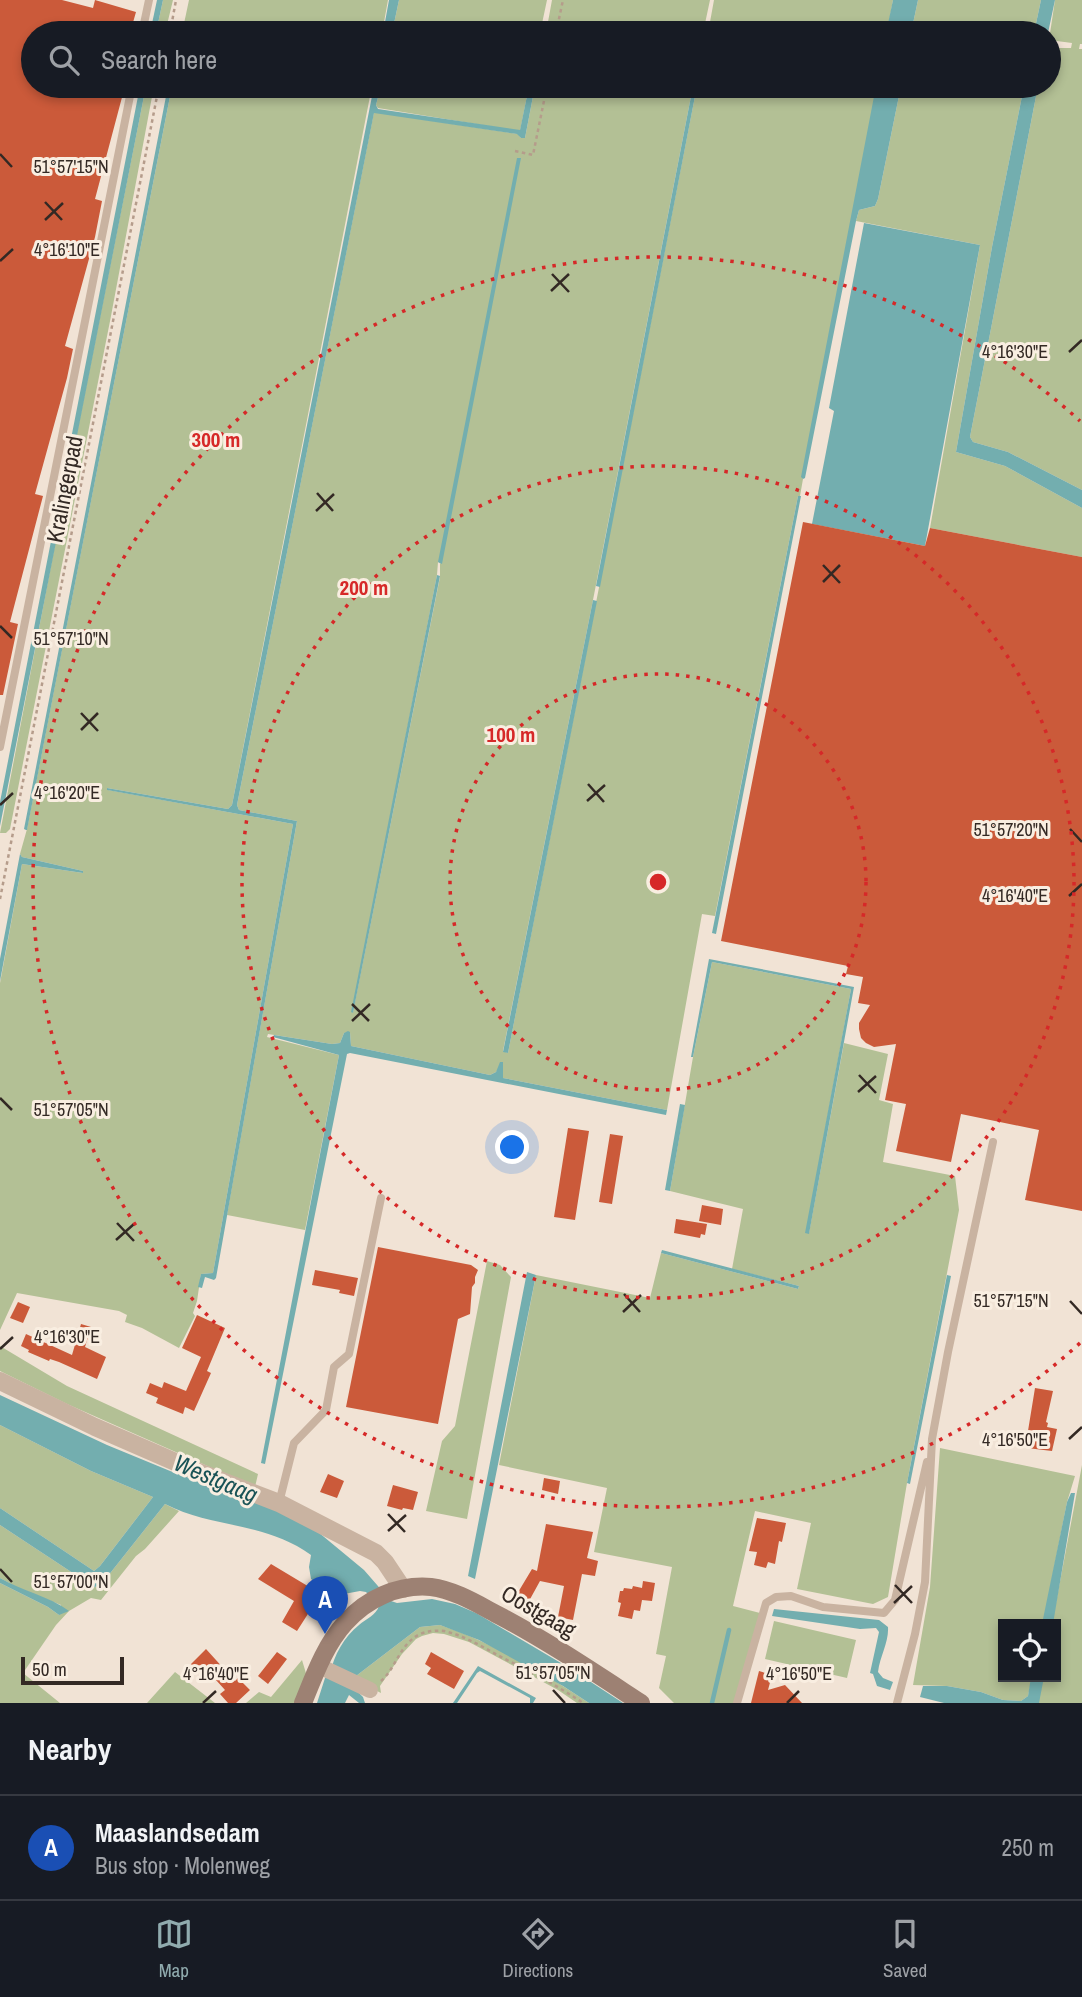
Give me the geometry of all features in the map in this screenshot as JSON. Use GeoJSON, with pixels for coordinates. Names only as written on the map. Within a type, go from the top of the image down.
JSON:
{"type":"FeatureCollection","features":[{"type":"Feature","properties":{"kind":"main road","name":"Oostgaag"},"geometry":{"type":"LineString","coordinates":[[394,1591],[430,1587],[450,1592],[483,1607],[560,1650],[641,1703]]}},
{"type":"Feature","properties":{"kind":"main road"},"geometry":{"type":"LineString","coordinates":[[303,1703],[332,1639],[346,1621],[366,1604],[394,1591]]}},
{"type":"Feature","properties":{"kind":"street"},"geometry":{"type":"LineString","coordinates":[[0,1381],[184,1466],[279,1503],[376,1553],[385,1562],[394,1591]]}},
{"type":"Feature","properties":{"kind":"street"},"geometry":{"type":"LineString","coordinates":[[321,1667],[363,1687]]}},
{"type":"Feature","properties":{"kind":"lane"},"geometry":{"type":"LineString","coordinates":[[145,21],[149,0]]}},
{"type":"Feature","properties":{"kind":"lane"},"geometry":{"type":"LineString","coordinates":[[0,747],[130,98]]}},
{"type":"Feature","properties":{"kind":"lane"},"geometry":{"type":"LineString","coordinates":[[737,1703],[766,1603],[776,1597],[790,1596],[822,1607],[884,1613],[895,1600],[932,1439],[993,1142]]}},
{"type":"Feature","properties":{"kind":"lane"},"geometry":{"type":"LineString","coordinates":[[279,1503],[294,1443],[326,1410],[334,1367],[349,1354],[381,1198]]}},
{"type":"Feature","properties":{"kind":"lane"},"geometry":{"type":"LineString","coordinates":[[897,1703],[925,1582],[932,1439]]}},
{"type":"Feature","properties":{"kind":"path"},"geometry":{"type":"LineString","coordinates":[[172,21],[176,0]]}},
{"type":"Feature","properties":{"kind":"path"},"geometry":{"type":"LineString","coordinates":[[559,21],[563,0]]}},
{"type":"Feature","properties":{"kind":"path","name":"Kralingerpad"},"geometry":{"type":"LineString","coordinates":[[0,899],[157,98]]}},
{"type":"Feature","properties":{"kind":"path"},"geometry":{"type":"LineString","coordinates":[[515,150],[533,155],[545,98]]}},
{"type":"Feature","properties":{"kind":"path"},"geometry":{"type":"LineString","coordinates":[[363,1687],[385,1677],[400,1652],[415,1637],[437,1630],[466,1638],[563,1689],[583,1703]]}},
{"type":"Feature","properties":{"kind":"green space"},"geometry":{"type":"Polygon","coordinates":[[[163,0],[173,0],[168,21],[159,21],[163,0]]]}},
{"type":"Feature","properties":{"kind":"green space"},"geometry":{"type":"Polygon","coordinates":[[[189,0],[388,0],[384,21],[185,21],[189,0]]]}},
{"type":"Feature","properties":{"kind":"green space"},"geometry":{"type":"Polygon","coordinates":[[[399,0],[547,0],[543,21],[395,21],[399,0]]]}},
{"type":"Feature","properties":{"kind":"green space"},"geometry":{"type":"Polygon","coordinates":[[[552,0],[710,0],[706,21],[548,21],[552,0]]]}},
{"type":"Feature","properties":{"kind":"green space"},"geometry":{"type":"Polygon","coordinates":[[[714,0],[893,0],[889,21],[710,21],[714,0]]]}},
{"type":"Feature","properties":{"kind":"green space"},"geometry":{"type":"Polygon","coordinates":[[[918,0],[1041,0],[1037,21],[914,21],[918,0]]]}},
{"type":"Feature","properties":{"kind":"green space"},"geometry":{"type":"Polygon","coordinates":[[[1055,0],[1082,0],[1082,44],[1079,49],[1082,49],[1082,490],[1008,452],[973,442],[970,437],[1036,98],[1061,98],[1061,48],[1071,48],[1072,43],[1061,42],[1061,21],[1052,21],[1055,0]]]}},
{"type":"Feature","properties":{"kind":"green space"},"geometry":{"type":"Polygon","coordinates":[[[144,98],[152,98],[10,829],[6,833],[0,833],[144,98]]]}},
{"type":"Feature","properties":{"kind":"green space"},"geometry":{"type":"Polygon","coordinates":[[[170,98],[370,98],[232,805],[228,809],[107,788],[293,824],[213,1273],[201,1274],[193,1313],[195,1316],[179,1348],[125,1322],[127,1315],[119,1311],[17,1293],[0,1330],[0,983],[22,864],[83,873],[22,857],[20,854],[170,98]]]}},
{"type":"Feature","properties":{"kind":"green space"},"geometry":{"type":"Polygon","coordinates":[[[378,98],[527,98],[520,131],[378,108],[378,98]]]}},
{"type":"Feature","properties":{"kind":"green space"},"geometry":{"type":"Polygon","coordinates":[[[533,98],[691,98],[503,1051],[508,1053],[695,98],[875,98],[800,496],[715,916],[702,914],[667,1110],[503,1078],[503,1063],[490,1075],[351,1046],[350,1032],[344,1033],[340,1043],[332,1044],[268,1034],[267,1037],[339,1055],[305,1230],[227,1215],[297,821],[239,810],[237,805],[374,112],[518,134],[525,138],[533,98]],[[438,562],[437,575],[352,1013],[440,577],[438,562]]]}},
{"type":"Feature","properties":{"kind":"green space"},"geometry":{"type":"Polygon","coordinates":[[[899,98],[1022,98],[956,452],[1005,466],[1082,508],[1082,557],[930,528],[980,245],[856,221],[859,210],[875,206],[899,98]]]}},
{"type":"Feature","properties":{"kind":"green space"},"geometry":{"type":"Polygon","coordinates":[[[712,962],[851,989],[806,1233],[809,1233],[844,1043],[888,1054],[879,1100],[893,1104],[883,1162],[955,1176],[959,1210],[888,1597],[873,1604],[797,1589],[811,1523],[755,1511],[733,1606],[760,1613],[737,1703],[674,1703],[659,1688],[666,1656],[656,1654],[672,1567],[594,1552],[607,1488],[499,1465],[536,1275],[650,1298],[661,1253],[798,1289],[799,1286],[732,1269],[743,1209],[670,1191],[712,962]]]}},
{"type":"Feature","properties":{"kind":"green space"},"geometry":{"type":"Polygon","coordinates":[[[487,1261],[500,1265],[511,1277],[467,1519],[426,1511],[442,1441],[455,1426],[487,1261]]]}},
{"type":"Feature","properties":{"kind":"green space"},"geometry":{"type":"Polygon","coordinates":[[[0,1346],[67,1386],[258,1474],[255,1487],[67,1404],[0,1371],[0,1346]]]}},
{"type":"Feature","properties":{"kind":"green space"},"geometry":{"type":"Polygon","coordinates":[[[0,1425],[91,1471],[153,1497],[94,1571],[0,1508],[0,1425]]]}},
{"type":"Feature","properties":{"kind":"green space"},"geometry":{"type":"Polygon","coordinates":[[[940,1448],[1075,1476],[1067,1502],[1044,1619],[998,1619],[998,1682],[1031,1682],[1028,1696],[1021,1701],[1003,1700],[981,1692],[947,1686],[913,1685],[930,1587],[940,1448]]]}},
{"type":"Feature","properties":{"kind":"green space"},"geometry":{"type":"Polygon","coordinates":[[[1082,1465],[1082,1703],[1038,1703],[1041,1682],[1061,1682],[1061,1619],[1053,1619],[1082,1465]]]}},
{"type":"Feature","properties":{"kind":"green space"},"geometry":{"type":"Polygon","coordinates":[[[165,1504],[179,1511],[136,1556],[101,1600],[91,1598],[69,1611],[23,1673],[60,1703],[0,1703],[0,1583],[59,1615],[61,1605],[0,1578],[0,1525],[94,1587],[100,1586],[165,1504]]]}},
{"type":"Feature","properties":{"kind":"green space"},"geometry":{"type":"Polygon","coordinates":[[[774,1621],[856,1640],[847,1678],[765,1659],[774,1621]]]}},
{"type":"Feature","properties":{"kind":"green space"},"geometry":{"type":"Polygon","coordinates":[[[440,1625],[517,1659],[589,1703],[577,1703],[469,1642],[444,1634],[433,1633],[416,1639],[380,1686],[381,1693],[356,1676],[420,1627],[440,1625]]]}},
{"type":"Feature","properties":{"kind":"green space"},"geometry":{"type":"Polygon","coordinates":[[[302,1660],[308,1680],[297,1703],[246,1703],[259,1692],[271,1697],[302,1660]]]}},
{"type":"Feature","properties":{"kind":"green space"},"geometry":{"type":"Polygon","coordinates":[[[175,1672],[215,1703],[147,1703],[175,1672]]]}},
{"type":"Feature","properties":{"kind":"water"},"geometry":{"type":"Polygon","coordinates":[[[157,0],[163,0],[159,21],[153,21],[157,0]]]}},
{"type":"Feature","properties":{"kind":"water"},"geometry":{"type":"Polygon","coordinates":[[[389,0],[399,0],[395,21],[385,21],[389,0]]]}},
{"type":"Feature","properties":{"kind":"water"},"geometry":{"type":"Polygon","coordinates":[[[893,0],[918,0],[914,21],[889,21],[893,0]]]}},
{"type":"Feature","properties":{"kind":"water"},"geometry":{"type":"Polygon","coordinates":[[[1041,0],[1055,0],[1051,21],[1037,21],[1041,0]]]}},
{"type":"Feature","properties":{"kind":"water"},"geometry":{"type":"Polygon","coordinates":[[[138,98],[144,98],[0,826],[0,802],[138,98]]]}},
{"type":"Feature","properties":{"kind":"water"},"geometry":{"type":"Polygon","coordinates":[[[166,98],[170,98],[27,830],[24,829],[166,98]]]}},
{"type":"Feature","properties":{"kind":"water"},"geometry":{"type":"Polygon","coordinates":[[[372,98],[378,98],[378,109],[520,130],[527,98],[533,98],[525,138],[517,134],[374,113],[237,805],[239,810],[297,821],[216,1278],[214,1280],[205,1277],[202,1288],[198,1287],[201,1274],[213,1273],[293,824],[107,788],[228,809],[232,805],[372,98]]]}},
{"type":"Feature","properties":{"kind":"water"},"geometry":{"type":"Polygon","coordinates":[[[691,98],[695,98],[600,587],[596,586],[691,98]]]}},
{"type":"Feature","properties":{"kind":"water"},"geometry":{"type":"Polygon","coordinates":[[[874,98],[899,98],[878,199],[875,206],[859,210],[856,221],[805,478],[801,477],[874,98]]]}},
{"type":"Feature","properties":{"kind":"water"},"geometry":{"type":"Polygon","coordinates":[[[1022,98],[1036,98],[970,437],[973,442],[1008,452],[1082,490],[1082,508],[1005,466],[956,452],[1022,98]]]}},
{"type":"Feature","properties":{"kind":"water"},"geometry":{"type":"Polygon","coordinates":[[[517,158],[521,158],[442,564],[438,562],[517,158]]]}},
{"type":"Feature","properties":{"kind":"water"},"geometry":{"type":"Polygon","coordinates":[[[864,223],[980,245],[925,546],[812,524],[834,411],[829,408],[864,223]]]}},
{"type":"Feature","properties":{"kind":"water"},"geometry":{"type":"Polygon","coordinates":[[[798,496],[801,496],[716,934],[712,933],[798,496]]]}},
{"type":"Feature","properties":{"kind":"water"},"geometry":{"type":"Polygon","coordinates":[[[437,575],[440,576],[353,1013],[351,1012],[437,575]]]}},
{"type":"Feature","properties":{"kind":"water"},"geometry":{"type":"Polygon","coordinates":[[[593,600],[597,601],[508,1053],[503,1052],[593,600]]]}},
{"type":"Feature","properties":{"kind":"water"},"geometry":{"type":"Polygon","coordinates":[[[20,854],[22,857],[83,873],[22,864],[0,981],[0,959],[20,854]]]}},
{"type":"Feature","properties":{"kind":"water"},"geometry":{"type":"Polygon","coordinates":[[[709,959],[854,987],[809,1234],[805,1233],[851,989],[712,962],[691,1057],[709,959]]]}},
{"type":"Feature","properties":{"kind":"water"},"geometry":{"type":"Polygon","coordinates":[[[348,1031],[351,1046],[490,1075],[496,1072],[500,1062],[503,1062],[503,1078],[667,1110],[666,1115],[347,1054],[265,1464],[261,1463],[339,1055],[273,1037],[274,1035],[332,1044],[340,1043],[344,1033],[348,1031]]]}},
{"type":"Feature","properties":{"kind":"water"},"geometry":{"type":"Polygon","coordinates":[[[680,1104],[685,1105],[670,1191],[665,1190],[680,1104]]]}},
{"type":"Feature","properties":{"kind":"water"},"geometry":{"type":"Polygon","coordinates":[[[662,1250],[799,1286],[798,1289],[661,1253],[662,1250]]]}},
{"type":"Feature","properties":{"kind":"water"},"geometry":{"type":"Polygon","coordinates":[[[527,1272],[536,1275],[475,1579],[468,1576],[527,1272]]]}},
{"type":"Feature","properties":{"kind":"water"},"geometry":{"type":"Polygon","coordinates":[[[947,1275],[951,1276],[910,1484],[907,1483],[947,1275]]]}},
{"type":"Feature","properties":{"kind":"water"},"geometry":{"type":"Polygon","coordinates":[[[0,1395],[107,1445],[306,1522],[364,1570],[391,1601],[397,1603],[432,1599],[455,1604],[476,1613],[623,1703],[589,1703],[479,1640],[440,1625],[420,1627],[356,1676],[353,1687],[365,1703],[359,1703],[349,1695],[345,1703],[317,1703],[340,1647],[354,1630],[378,1609],[379,1606],[366,1592],[333,1596],[329,1590],[311,1579],[311,1555],[293,1544],[275,1536],[202,1518],[165,1504],[100,1586],[94,1587],[0,1525],[0,1508],[94,1571],[153,1497],[91,1471],[0,1425],[0,1395]]]}},
{"type":"Feature","properties":{"kind":"water"},"geometry":{"type":"Polygon","coordinates":[[[1071,1493],[1075,1493],[1054,1619],[1043,1619],[1071,1493]]]}},
{"type":"Feature","properties":{"kind":"water"},"geometry":{"type":"Polygon","coordinates":[[[0,1578],[53,1601],[69,1611],[59,1615],[0,1583],[0,1578]]]}},
{"type":"Feature","properties":{"kind":"water"},"geometry":{"type":"Polygon","coordinates":[[[774,1609],[879,1620],[888,1627],[888,1633],[878,1672],[883,1678],[893,1682],[890,1690],[877,1686],[873,1674],[870,1673],[879,1632],[876,1628],[860,1629],[772,1616],[774,1609]]]}},
{"type":"Feature","properties":{"kind":"water"},"geometry":{"type":"Polygon","coordinates":[[[478,1666],[536,1698],[533,1703],[530,1703],[530,1698],[480,1671],[457,1703],[453,1703],[478,1666]]]}},
{"type":"Feature","properties":{"kind":"water"},"geometry":{"type":"Polygon","coordinates":[[[1030,1682],[1043,1682],[1039,1703],[944,1703],[920,1697],[923,1686],[947,1686],[981,1692],[1003,1700],[1021,1701],[1028,1696],[1030,1682]]]}},
{"type":"Feature","properties":{"kind":"building"},"geometry":{"type":"Polygon","coordinates":[[[0,0],[62,0],[93,8],[95,0],[136,12],[133,21],[21,21],[21,98],[122,98],[95,199],[102,201],[95,237],[65,346],[73,349],[35,494],[43,496],[10,622],[18,624],[3,695],[0,695],[0,0]]]}},
{"type":"Feature","properties":{"kind":"building"},"geometry":{"type":"Polygon","coordinates":[[[803,522],[925,546],[930,528],[1082,557],[1082,1211],[1025,1200],[1039,1130],[961,1114],[951,1162],[896,1151],[906,1104],[885,1100],[896,1044],[874,1047],[861,1038],[859,1023],[870,1005],[858,1003],[863,977],[846,974],[848,966],[721,941],[803,522]]]}},
{"type":"Feature","properties":{"kind":"building"},"geometry":{"type":"Polygon","coordinates":[[[568,1128],[589,1131],[575,1220],[554,1217],[568,1128]]]}},
{"type":"Feature","properties":{"kind":"building"},"geometry":{"type":"Polygon","coordinates":[[[610,1134],[623,1136],[612,1204],[599,1202],[610,1134]]]}},
{"type":"Feature","properties":{"kind":"building"},"geometry":{"type":"Polygon","coordinates":[[[702,1205],[723,1209],[721,1225],[699,1221],[702,1205]]]}},
{"type":"Feature","properties":{"kind":"building"},"geometry":{"type":"Polygon","coordinates":[[[676,1219],[707,1224],[705,1235],[701,1234],[700,1238],[674,1233],[676,1219]]]}},
{"type":"Feature","properties":{"kind":"building"},"geometry":{"type":"Polygon","coordinates":[[[378,1247],[471,1265],[478,1270],[472,1287],[470,1314],[458,1319],[438,1424],[346,1407],[378,1247]]]}},
{"type":"Feature","properties":{"kind":"building"},"geometry":{"type":"Polygon","coordinates":[[[315,1270],[358,1278],[354,1296],[339,1293],[340,1290],[312,1285],[315,1270]]]}},
{"type":"Feature","properties":{"kind":"building"},"geometry":{"type":"Polygon","coordinates":[[[18,1302],[30,1307],[23,1323],[10,1318],[18,1302]]]}},
{"type":"Feature","properties":{"kind":"building"},"geometry":{"type":"Polygon","coordinates":[[[197,1315],[225,1328],[207,1371],[211,1373],[194,1411],[185,1407],[183,1414],[156,1403],[158,1398],[146,1393],[150,1383],[162,1388],[164,1382],[186,1391],[201,1357],[182,1348],[197,1315]]]}},
{"type":"Feature","properties":{"kind":"building"},"geometry":{"type":"Polygon","coordinates":[[[81,1324],[91,1327],[85,1347],[106,1357],[97,1379],[28,1352],[29,1350],[21,1346],[26,1334],[72,1355],[81,1324]]]}},
{"type":"Feature","properties":{"kind":"building"},"geometry":{"type":"Polygon","coordinates":[[[1035,1388],[1053,1391],[1046,1422],[1047,1427],[1057,1429],[1052,1451],[1027,1448],[1035,1388]]]}},
{"type":"Feature","properties":{"kind":"building"},"geometry":{"type":"Polygon","coordinates":[[[328,1474],[344,1481],[337,1498],[320,1492],[328,1474]]]}},
{"type":"Feature","properties":{"kind":"building"},"geometry":{"type":"Polygon","coordinates":[[[544,1478],[560,1481],[558,1494],[542,1490],[544,1478]]]}},
{"type":"Feature","properties":{"kind":"building"},"geometry":{"type":"Polygon","coordinates":[[[393,1485],[418,1492],[413,1510],[387,1506],[393,1485]]]}},
{"type":"Feature","properties":{"kind":"building"},"geometry":{"type":"Polygon","coordinates":[[[757,1518],[786,1523],[775,1564],[768,1562],[766,1568],[754,1565],[757,1552],[749,1551],[757,1518]]]}},
{"type":"Feature","properties":{"kind":"building"},"geometry":{"type":"Polygon","coordinates":[[[546,1524],[593,1532],[587,1558],[598,1561],[595,1576],[582,1574],[573,1620],[558,1617],[564,1586],[540,1581],[529,1601],[517,1594],[532,1569],[537,1571],[546,1524]]]}},
{"type":"Feature","properties":{"kind":"building"},"geometry":{"type":"Polygon","coordinates":[[[271,1564],[341,1606],[328,1619],[313,1606],[297,1631],[282,1622],[294,1601],[258,1579],[271,1564]]]}},
{"type":"Feature","properties":{"kind":"building"},"geometry":{"type":"Polygon","coordinates":[[[643,1581],[655,1583],[652,1601],[642,1600],[640,1611],[634,1610],[632,1619],[618,1616],[620,1591],[624,1588],[632,1589],[633,1586],[642,1588],[643,1581]]]}},
{"type":"Feature","properties":{"kind":"building"},"geometry":{"type":"Polygon","coordinates":[[[206,1649],[235,1681],[238,1678],[250,1690],[236,1703],[228,1703],[220,1694],[225,1690],[207,1670],[201,1675],[191,1664],[206,1649]]]}},
{"type":"Feature","properties":{"kind":"building"},"geometry":{"type":"Polygon","coordinates":[[[277,1652],[287,1659],[268,1684],[258,1676],[277,1652]]]}},
{"type":"Feature","properties":{"kind":"building"},"geometry":{"type":"Polygon","coordinates":[[[431,1652],[464,1671],[454,1689],[427,1674],[431,1668],[425,1664],[431,1652]]]}},
{"type":"Feature","properties":{"kind":"building"},"geometry":{"type":"Polygon","coordinates":[[[759,1671],[772,1675],[768,1690],[785,1685],[802,1703],[751,1703],[759,1671]]]}},
{"type":"Feature","properties":{"kind":"waterway"},"geometry":{"type":"LineString","coordinates":[[712,1703],[729,1630]]}},
{"type":"Feature","properties":{"kind":"place","name":"Maaslandsedam"},"geometry":{"type":"Point","coordinates":[325,1634]}},
{"type":"Feature","properties":{"kind":"water label","name":"Westgaag"},"geometry":{"type":"Point","coordinates":[216,1478]}}]}
